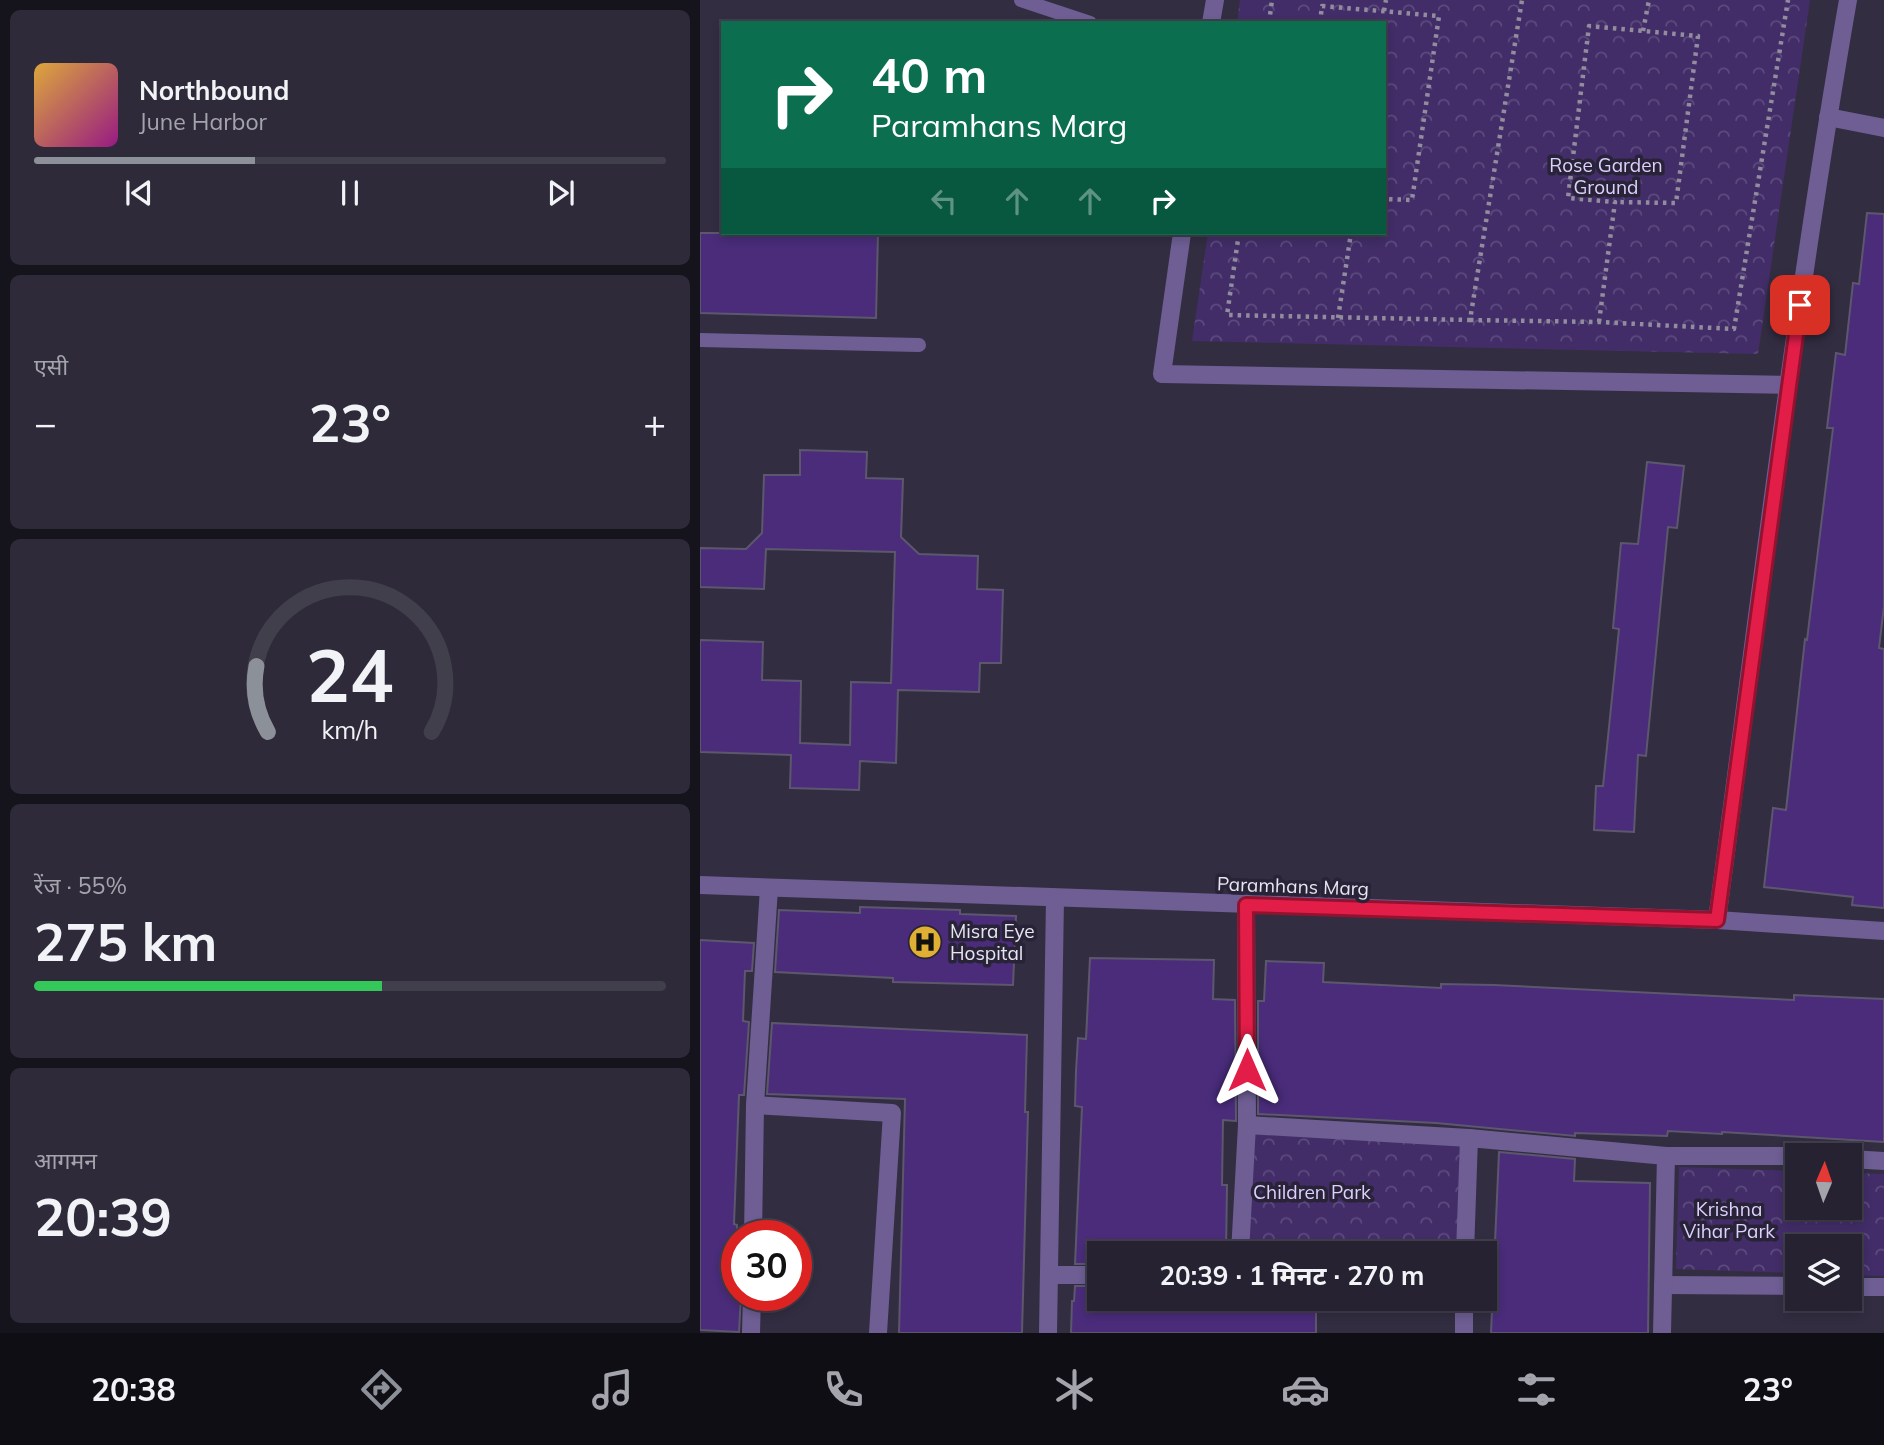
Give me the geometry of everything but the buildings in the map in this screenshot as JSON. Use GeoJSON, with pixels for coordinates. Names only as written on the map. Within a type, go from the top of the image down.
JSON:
{"type":"FeatureCollection","features":[{"type":"Feature","properties":{"kind":"street"},"geometry":{"type":"LineString","coordinates":[[1211,21],[1215,0]]}},
{"type":"Feature","properties":{"kind":"street"},"geometry":{"type":"LineString","coordinates":[[1717,920],[1788,385],[1848,0]]}},
{"type":"Feature","properties":{"kind":"street"},"geometry":{"type":"LineString","coordinates":[[1828,117],[1884,128]]}},
{"type":"Feature","properties":{"kind":"street"},"geometry":{"type":"LineString","coordinates":[[1182,235],[1162,374],[1788,385]]}},
{"type":"Feature","properties":{"kind":"street","name":"Paramhans Marg"},"geometry":{"type":"LineString","coordinates":[[700,885],[1717,920],[1884,931]]}},
{"type":"Feature","properties":{"kind":"street"},"geometry":{"type":"LineString","coordinates":[[753,1220],[755,1105],[769,888]]}},
{"type":"Feature","properties":{"kind":"street"},"geometry":{"type":"LineString","coordinates":[[1048,1333],[1055,899]]}},
{"type":"Feature","properties":{"kind":"street"},"geometry":{"type":"LineString","coordinates":[[1241,1241],[1247,1125],[1246,905]]}},
{"type":"Feature","properties":{"kind":"street"},"geometry":{"type":"LineString","coordinates":[[755,1105],[892,1112],[878,1333]]}},
{"type":"Feature","properties":{"kind":"street"},"geometry":{"type":"LineString","coordinates":[[1247,1125],[1469,1138],[1666,1156],[1785,1156]]}},
{"type":"Feature","properties":{"kind":"street"},"geometry":{"type":"LineString","coordinates":[[1465,1241],[1469,1138]]}},
{"type":"Feature","properties":{"kind":"street"},"geometry":{"type":"LineString","coordinates":[[1662,1333],[1666,1156]]}},
{"type":"Feature","properties":{"kind":"street"},"geometry":{"type":"LineString","coordinates":[[1862,1159],[1884,1160]]}},
{"type":"Feature","properties":{"kind":"street"},"geometry":{"type":"LineString","coordinates":[[1049,1275],[1087,1275]]}},
{"type":"Feature","properties":{"kind":"street"},"geometry":{"type":"LineString","coordinates":[[1663,1285],[1785,1286]]}},
{"type":"Feature","properties":{"kind":"street"},"geometry":{"type":"LineString","coordinates":[[1862,1287],[1884,1287]]}},
{"type":"Feature","properties":{"kind":"street"},"geometry":{"type":"LineString","coordinates":[[751,1333],[752,1311]]}},
{"type":"Feature","properties":{"kind":"street"},"geometry":{"type":"LineString","coordinates":[[1464,1311],[1464,1333]]}},
{"type":"Feature","properties":{"kind":"lane"},"geometry":{"type":"LineString","coordinates":[[1021,0],[1084,21]]}},
{"type":"Feature","properties":{"kind":"lane"},"geometry":{"type":"LineString","coordinates":[[700,340],[919,345]]}},
{"type":"Feature","properties":{"kind":"path"},"geometry":{"type":"LineString","coordinates":[[1269,21],[1272,0]]}},
{"type":"Feature","properties":{"kind":"path"},"geometry":{"type":"LineString","coordinates":[[1384,11],[1386,0]]}},
{"type":"Feature","properties":{"kind":"path"},"geometry":{"type":"LineString","coordinates":[[1470,320],[1522,0]]}},
{"type":"Feature","properties":{"kind":"path"},"geometry":{"type":"LineString","coordinates":[[1643,31],[1649,0]]}},
{"type":"Feature","properties":{"kind":"path"},"geometry":{"type":"LineString","coordinates":[[1239,235],[1227,314],[1599,322],[1734,329],[1788,0]]}},
{"type":"Feature","properties":{"kind":"path"},"geometry":{"type":"LineString","coordinates":[[1320,21],[1322,6],[1439,16],[1412,200],[1386,199]]}},
{"type":"Feature","properties":{"kind":"path"},"geometry":{"type":"LineString","coordinates":[[1588,26],[1698,36],[1676,203],[1615,202],[1568,198],[1588,26]]}},
{"type":"Feature","properties":{"kind":"path"},"geometry":{"type":"LineString","coordinates":[[1599,322],[1615,202]]}},
{"type":"Feature","properties":{"kind":"path"},"geometry":{"type":"LineString","coordinates":[[1338,318],[1351,235]]}},
{"type":"Feature","properties":{"kind":"green space","name":"Rose Garden Ground"},"geometry":{"type":"Polygon","coordinates":[[[1240,0],[1810,0],[1758,354],[1192,341],[1208,235],[1386,235],[1386,21],[1237,21],[1240,0]]]}},
{"type":"Feature","properties":{"kind":"green space","name":"Children Park"},"geometry":{"type":"Polygon","coordinates":[[[1247,1125],[1467,1146],[1461,1241],[1248,1241],[1247,1125]]]}},
{"type":"Feature","properties":{"kind":"green space","name":"Krishna Vihar Park"},"geometry":{"type":"Polygon","coordinates":[[[1679,1167],[1785,1171],[1785,1220],[1862,1220],[1862,1173],[1884,1174],[1884,1276],[1862,1275],[1862,1234],[1785,1234],[1785,1273],[1676,1269],[1679,1167]]]}},
{"type":"Feature","properties":{"kind":"place","name":"Misra Eye Hospital"},"geometry":{"type":"Point","coordinates":[925,942]}},
{"type":"Feature","properties":{"kind":"route"},"geometry":{"type":"LineString","coordinates":[[1247,1070],[1246,905],[1717,920],[1800,305]]}}]}
